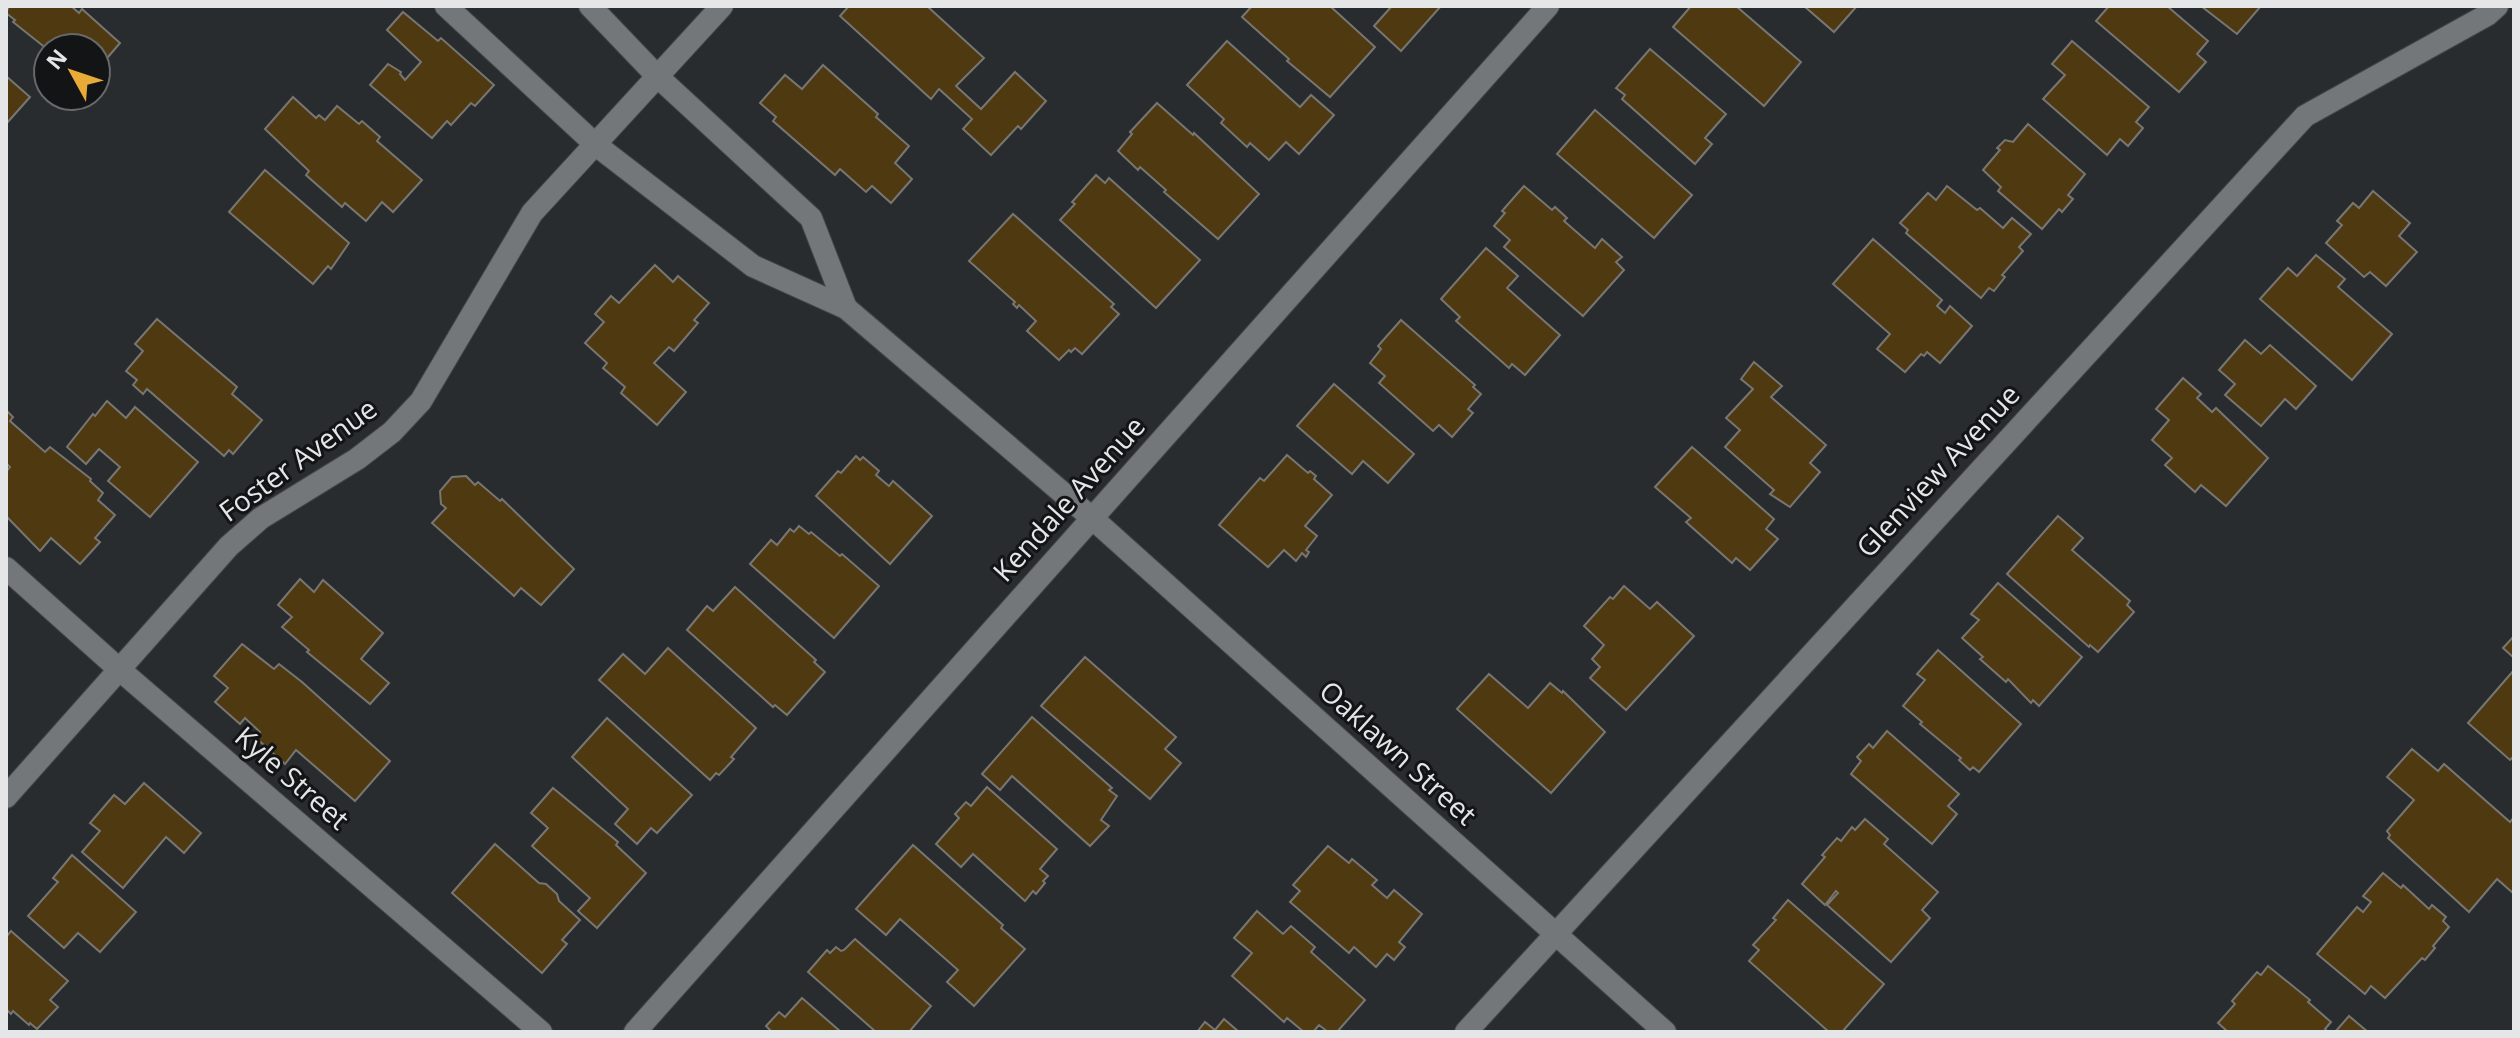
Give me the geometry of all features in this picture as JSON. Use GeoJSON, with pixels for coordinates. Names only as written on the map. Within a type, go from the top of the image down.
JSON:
{"type":"FeatureCollection","features":[{"type":"Feature","properties":{"kind":"street"},"geometry":{"type":"LineString","coordinates":[[446,6],[596,145],[753,266],[846,308]]}},
{"type":"Feature","properties":{"kind":"street"},"geometry":{"type":"LineString","coordinates":[[590,6],[658,77],[811,218],[846,308]]}},
{"type":"Feature","properties":{"kind":"street","name":"Foster Avenue"},"geometry":{"type":"LineString","coordinates":[[6,797],[229,546],[261,518],[357,459],[392,432],[421,401],[532,213],[722,6]]}},
{"type":"Feature","properties":{"kind":"street","name":"Kendale Avenue"},"geometry":{"type":"LineString","coordinates":[[635,1032],[1548,6]]}},
{"type":"Feature","properties":{"kind":"street","name":"Glenview Avenue"},"geometry":{"type":"LineString","coordinates":[[1466,1032],[2305,116],[2487,15],[2497,6]]}},
{"type":"Feature","properties":{"kind":"street","name":"Oaklawn Street"},"geometry":{"type":"LineString","coordinates":[[846,308],[1092,518],[1665,1032]]}},
{"type":"Feature","properties":{"kind":"street","name":"Kyle Street"},"geometry":{"type":"LineString","coordinates":[[6,568],[541,1032]]}},
{"type":"Feature","properties":{"kind":"building"},"geometry":{"type":"Polygon","coordinates":[[[9,6],[71,6],[79,13],[82,9],[108,32],[32,32],[32,37],[6,13],[9,6]]]}},
{"type":"Feature","properties":{"kind":"building"},"geometry":{"type":"Polygon","coordinates":[[[849,6],[927,6],[984,58],[956,86],[981,109],[1015,72],[1046,101],[1021,129],[1018,126],[991,155],[963,129],[972,119],[939,89],[931,99],[840,16],[849,6]]]}},
{"type":"Feature","properties":{"kind":"building"},"geometry":{"type":"Polygon","coordinates":[[[1252,6],[1330,6],[1375,47],[1330,97],[1242,17],[1252,6]]]}},
{"type":"Feature","properties":{"kind":"building"},"geometry":{"type":"Polygon","coordinates":[[[1392,6],[1441,6],[1401,51],[1374,26],[1392,6]]]}},
{"type":"Feature","properties":{"kind":"building"},"geometry":{"type":"Polygon","coordinates":[[[1691,6],[1736,6],[1801,62],[1764,106],[1673,27],[1691,6]]]}},
{"type":"Feature","properties":{"kind":"building"},"geometry":{"type":"Polygon","coordinates":[[[1804,6],[1857,6],[1834,32],[1804,6]]]}},
{"type":"Feature","properties":{"kind":"building"},"geometry":{"type":"Polygon","coordinates":[[[2109,6],[2167,6],[2208,41],[2197,54],[2206,62],[2179,92],[2096,21],[2109,6]]]}},
{"type":"Feature","properties":{"kind":"building"},"geometry":{"type":"Polygon","coordinates":[[[2201,6],[2261,6],[2237,34],[2201,6]]]}},
{"type":"Feature","properties":{"kind":"building"},"geometry":{"type":"Polygon","coordinates":[[[403,12],[438,41],[441,38],[494,85],[475,106],[471,103],[451,125],[447,121],[432,138],[370,85],[388,64],[401,72],[405,80],[421,62],[387,30],[403,12]]]}},
{"type":"Feature","properties":{"kind":"building"},"geometry":{"type":"Polygon","coordinates":[[[112,36],[120,43],[112,52],[112,36]]]}},
{"type":"Feature","properties":{"kind":"building"},"geometry":{"type":"Polygon","coordinates":[[[1227,41],[1300,107],[1311,95],[1334,115],[1299,154],[1286,142],[1269,160],[1250,143],[1247,147],[1221,123],[1224,119],[1187,85],[1227,41]]]}},
{"type":"Feature","properties":{"kind":"building"},"geometry":{"type":"Polygon","coordinates":[[[2072,41],[2149,107],[2136,122],[2143,128],[2128,146],[2120,139],[2107,155],[2043,99],[2065,75],[2052,64],[2072,41]]]}},
{"type":"Feature","properties":{"kind":"building"},"geometry":{"type":"Polygon","coordinates":[[[1650,49],[1726,114],[1705,138],[1712,144],[1695,164],[1622,99],[1625,95],[1616,88],[1650,49]]]}},
{"type":"Feature","properties":{"kind":"building"},"geometry":{"type":"Polygon","coordinates":[[[823,65],[909,146],[895,163],[912,179],[891,203],[872,186],[866,192],[840,169],[835,175],[773,121],[776,117],[760,103],[785,75],[802,89],[823,65]]]}},
{"type":"Feature","properties":{"kind":"building"},"geometry":{"type":"Polygon","coordinates":[[[6,76],[30,97],[6,124],[6,76]]]}},
{"type":"Feature","properties":{"kind":"building"},"geometry":{"type":"Polygon","coordinates":[[[293,97],[316,118],[319,115],[325,120],[337,106],[359,124],[362,121],[380,137],[377,141],[422,180],[393,212],[382,202],[366,221],[345,203],[342,207],[306,175],[309,171],[265,129],[293,97]]]}},
{"type":"Feature","properties":{"kind":"building"},"geometry":{"type":"Polygon","coordinates":[[[1157,103],[1259,194],[1218,239],[1140,167],[1138,170],[1118,151],[1132,134],[1130,132],[1157,103]]]}},
{"type":"Feature","properties":{"kind":"building"},"geometry":{"type":"Polygon","coordinates":[[[1595,110],[1692,195],[1654,238],[1557,154],[1595,110]]]}},
{"type":"Feature","properties":{"kind":"building"},"geometry":{"type":"Polygon","coordinates":[[[2028,124],[2085,174],[2068,195],[2073,199],[2062,212],[2059,209],[2042,229],[1998,191],[2001,187],[1983,170],[2000,150],[1997,148],[2005,140],[2013,142],[2028,124]]]}},
{"type":"Feature","properties":{"kind":"building"},"geometry":{"type":"Polygon","coordinates":[[[265,170],[349,243],[331,269],[328,266],[313,284],[229,212],[265,170]]]}},
{"type":"Feature","properties":{"kind":"building"},"geometry":{"type":"Polygon","coordinates":[[[1096,175],[1105,183],[1109,178],[1200,260],[1156,308],[1060,220],[1096,175]]]}},
{"type":"Feature","properties":{"kind":"building"},"geometry":{"type":"Polygon","coordinates":[[[1524,186],[1552,210],[1555,207],[1567,218],[1564,221],[1595,248],[1602,239],[1622,257],[1616,262],[1624,270],[1583,316],[1504,247],[1510,240],[1494,226],[1505,213],[1502,211],[1524,186]]]}},
{"type":"Feature","properties":{"kind":"building"},"geometry":{"type":"Polygon","coordinates":[[[1947,186],[2003,228],[2012,218],[2031,234],[2019,247],[2023,251],[2002,275],[2005,277],[1994,291],[1989,288],[1981,298],[1906,233],[1908,230],[1900,223],[1928,193],[1936,200],[1947,186]]]}},
{"type":"Feature","properties":{"kind":"building"},"geometry":{"type":"Polygon","coordinates":[[[2373,191],[2410,223],[2399,236],[2417,252],[2386,286],[2370,272],[2364,277],[2326,243],[2342,225],[2337,221],[2353,203],[2359,208],[2373,191]]]}},
{"type":"Feature","properties":{"kind":"building"},"geometry":{"type":"Polygon","coordinates":[[[1013,214],[1114,304],[1111,307],[1119,314],[1082,354],[1075,348],[1059,360],[1027,331],[1036,321],[1019,305],[1017,308],[1013,304],[1015,302],[969,261],[1013,214]]]}},
{"type":"Feature","properties":{"kind":"building"},"geometry":{"type":"Polygon","coordinates":[[[1873,239],[1942,300],[1937,306],[1945,313],[1950,306],[1972,326],[1940,363],[1927,352],[1924,356],[1921,354],[1905,372],[1877,349],[1890,334],[1833,284],[1873,239]]]}},
{"type":"Feature","properties":{"kind":"building"},"geometry":{"type":"Polygon","coordinates":[[[1486,248],[1518,276],[1507,288],[1560,335],[1525,375],[1512,364],[1509,368],[1456,321],[1460,317],[1441,299],[1486,248]]]}},
{"type":"Feature","properties":{"kind":"building"},"geometry":{"type":"Polygon","coordinates":[[[2316,255],[2345,279],[2338,287],[2392,334],[2352,380],[2260,299],[2288,268],[2297,276],[2316,255]]]}},
{"type":"Feature","properties":{"kind":"building"},"geometry":{"type":"Polygon","coordinates":[[[655,265],[673,282],[678,276],[709,303],[694,320],[698,323],[674,351],[669,347],[654,363],[686,392],[657,425],[621,393],[625,387],[603,368],[607,363],[585,343],[604,322],[595,314],[611,296],[619,303],[655,265]]]}},
{"type":"Feature","properties":{"kind":"building"},"geometry":{"type":"Polygon","coordinates":[[[157,319],[237,387],[232,394],[262,420],[233,454],[229,450],[224,456],[147,389],[143,394],[133,385],[137,380],[126,371],[143,351],[135,344],[157,319]]]}},
{"type":"Feature","properties":{"kind":"building"},"geometry":{"type":"Polygon","coordinates":[[[1401,320],[1475,385],[1473,387],[1481,394],[1468,409],[1473,413],[1452,437],[1439,425],[1433,431],[1379,383],[1385,376],[1370,363],[1381,349],[1378,346],[1401,320]]]}},
{"type":"Feature","properties":{"kind":"building"},"geometry":{"type":"Polygon","coordinates":[[[2245,340],[2261,354],[2270,345],[2316,386],[2296,409],[2285,399],[2261,426],[2225,395],[2235,384],[2219,370],[2245,340]]]}},
{"type":"Feature","properties":{"kind":"building"},"geometry":{"type":"Polygon","coordinates":[[[1754,362],[1782,386],[1771,397],[1826,445],[1810,463],[1820,472],[1790,507],[1770,494],[1774,490],[1725,447],[1740,430],[1726,418],[1753,389],[1741,379],[1754,362]]]}},
{"type":"Feature","properties":{"kind":"building"},"geometry":{"type":"Polygon","coordinates":[[[2183,378],[2201,394],[2197,398],[2212,412],[2216,408],[2268,458],[2226,506],[2201,485],[2195,492],[2165,465],[2172,458],[2152,440],[2169,420],[2156,409],[2183,378]]]}},
{"type":"Feature","properties":{"kind":"building"},"geometry":{"type":"Polygon","coordinates":[[[1334,384],[1414,454],[1388,483],[1363,461],[1352,474],[1297,426],[1334,384]]]}},
{"type":"Feature","properties":{"kind":"building"},"geometry":{"type":"Polygon","coordinates":[[[107,401],[126,418],[135,407],[198,462],[150,517],[108,481],[120,467],[99,449],[86,464],[67,447],[107,401]]]}},
{"type":"Feature","properties":{"kind":"building"},"geometry":{"type":"Polygon","coordinates":[[[6,410],[13,417],[10,421],[45,452],[50,447],[91,479],[103,493],[98,500],[115,515],[95,538],[100,542],[80,564],[51,538],[40,551],[6,516],[6,472],[10,467],[6,463],[6,410]]]}},
{"type":"Feature","properties":{"kind":"building"},"geometry":{"type":"Polygon","coordinates":[[[1692,447],[1774,519],[1766,529],[1778,539],[1750,570],[1736,558],[1732,563],[1686,522],[1691,518],[1655,487],[1692,447]]]}},
{"type":"Feature","properties":{"kind":"building"},"geometry":{"type":"Polygon","coordinates":[[[1287,455],[1316,476],[1314,479],[1332,495],[1305,526],[1317,536],[1306,550],[1309,552],[1306,557],[1302,553],[1296,561],[1284,550],[1268,567],[1219,525],[1260,478],[1264,481],[1287,455]]]}},
{"type":"Feature","properties":{"kind":"building"},"geometry":{"type":"Polygon","coordinates":[[[856,456],[860,460],[863,457],[879,471],[876,475],[889,486],[893,481],[932,516],[890,564],[816,496],[856,456]]]}},
{"type":"Feature","properties":{"kind":"building"},"geometry":{"type":"Polygon","coordinates":[[[466,476],[500,501],[502,499],[574,569],[541,605],[521,588],[514,596],[432,523],[446,508],[441,504],[440,491],[452,477],[466,476]]]}},
{"type":"Feature","properties":{"kind":"building"},"geometry":{"type":"Polygon","coordinates":[[[2058,516],[2083,538],[2072,550],[2130,601],[2127,605],[2134,612],[2098,652],[2007,574],[2058,516]]]}},
{"type":"Feature","properties":{"kind":"building"},"geometry":{"type":"Polygon","coordinates":[[[799,526],[840,556],[842,554],[879,586],[834,638],[750,564],[771,540],[777,545],[790,529],[794,532],[799,526]]]}},
{"type":"Feature","properties":{"kind":"building"},"geometry":{"type":"Polygon","coordinates":[[[300,579],[314,592],[323,580],[383,633],[361,659],[389,683],[370,704],[282,627],[292,617],[278,605],[300,579]]]}},
{"type":"Feature","properties":{"kind":"building"},"geometry":{"type":"Polygon","coordinates":[[[1998,583],[2082,657],[2039,706],[2033,700],[2031,703],[2008,679],[2006,682],[1962,638],[1979,620],[1971,614],[1998,583]]]}},
{"type":"Feature","properties":{"kind":"building"},"geometry":{"type":"Polygon","coordinates":[[[1624,586],[1650,609],[1657,602],[1694,636],[1626,710],[1590,678],[1600,667],[1592,659],[1604,645],[1584,626],[1624,586]]]}},
{"type":"Feature","properties":{"kind":"building"},"geometry":{"type":"Polygon","coordinates":[[[735,587],[816,660],[814,662],[825,672],[787,715],[775,705],[773,707],[687,630],[707,606],[713,611],[735,587]]]}},
{"type":"Feature","properties":{"kind":"building"},"geometry":{"type":"Polygon","coordinates":[[[2514,636],[2514,658],[2503,648],[2514,636]]]}},
{"type":"Feature","properties":{"kind":"building"},"geometry":{"type":"Polygon","coordinates":[[[242,644],[274,669],[279,664],[302,682],[390,761],[355,801],[296,750],[285,764],[255,737],[260,732],[245,718],[240,724],[215,702],[228,688],[214,676],[242,644]]]}},
{"type":"Feature","properties":{"kind":"building"},"geometry":{"type":"Polygon","coordinates":[[[668,648],[756,728],[731,757],[734,759],[710,780],[599,680],[623,654],[645,674],[668,648]]]}},
{"type":"Feature","properties":{"kind":"building"},"geometry":{"type":"Polygon","coordinates":[[[1938,650],[2021,724],[1979,772],[1973,767],[1970,770],[1959,760],[1961,758],[1903,706],[1925,680],[1917,674],[1938,650]]]}},
{"type":"Feature","properties":{"kind":"building"},"geometry":{"type":"Polygon","coordinates":[[[1085,657],[1176,737],[1165,749],[1181,763],[1150,799],[1041,706],[1085,657]]]}},
{"type":"Feature","properties":{"kind":"building"},"geometry":{"type":"Polygon","coordinates":[[[2514,670],[2514,756],[2510,760],[2468,723],[2514,670]]]}},
{"type":"Feature","properties":{"kind":"building"},"geometry":{"type":"Polygon","coordinates":[[[1489,674],[1528,708],[1550,683],[1563,691],[1605,732],[1551,793],[1457,709],[1489,674]]]}},
{"type":"Feature","properties":{"kind":"building"},"geometry":{"type":"Polygon","coordinates":[[[1032,717],[1112,788],[1109,790],[1117,796],[1101,820],[1109,826],[1090,846],[1012,776],[1000,790],[982,774],[1032,717]]]}},
{"type":"Feature","properties":{"kind":"building"},"geometry":{"type":"Polygon","coordinates":[[[607,718],[692,795],[657,833],[651,828],[637,844],[615,824],[628,809],[572,757],[607,718]]]}},
{"type":"Feature","properties":{"kind":"building"},"geometry":{"type":"Polygon","coordinates":[[[1887,731],[1959,794],[1948,806],[1957,814],[1932,844],[1851,774],[1861,761],[1857,757],[1869,744],[1873,748],[1887,731]]]}},
{"type":"Feature","properties":{"kind":"building"},"geometry":{"type":"Polygon","coordinates":[[[2412,749],[2438,771],[2444,764],[2510,822],[2514,817],[2513,893],[2497,879],[2469,912],[2388,838],[2390,835],[2387,831],[2414,800],[2387,777],[2412,749]]]}},
{"type":"Feature","properties":{"kind":"building"},"geometry":{"type":"Polygon","coordinates":[[[144,783],[201,833],[184,853],[166,837],[123,888],[82,852],[100,831],[90,823],[114,795],[125,804],[144,783]]]}},
{"type":"Feature","properties":{"kind":"building"},"geometry":{"type":"Polygon","coordinates":[[[987,787],[1057,849],[1040,869],[1048,876],[1043,881],[1045,883],[1025,901],[973,854],[961,867],[936,844],[959,818],[955,814],[966,802],[971,806],[987,787]]]}},
{"type":"Feature","properties":{"kind":"building"},"geometry":{"type":"Polygon","coordinates":[[[553,788],[618,842],[616,845],[646,873],[597,928],[578,911],[590,898],[532,846],[548,828],[531,813],[553,788]]]}},
{"type":"Feature","properties":{"kind":"building"},"geometry":{"type":"Polygon","coordinates":[[[1865,819],[1888,839],[1884,844],[1938,892],[1922,910],[1930,918],[1891,962],[1827,905],[1838,893],[1836,891],[1825,905],[1802,884],[1837,838],[1841,841],[1852,827],[1855,830],[1865,819]]]}},
{"type":"Feature","properties":{"kind":"building"},"geometry":{"type":"Polygon","coordinates":[[[495,844],[539,883],[546,884],[580,920],[562,940],[567,944],[542,973],[452,893],[495,844]]]}},
{"type":"Feature","properties":{"kind":"building"},"geometry":{"type":"Polygon","coordinates":[[[913,845],[1003,925],[1001,928],[1025,949],[974,1006],[947,982],[958,970],[900,919],[886,935],[856,909],[913,845]]]}},
{"type":"Feature","properties":{"kind":"building"},"geometry":{"type":"Polygon","coordinates":[[[1328,846],[1349,863],[1352,859],[1377,880],[1372,885],[1387,898],[1394,890],[1422,914],[1399,942],[1405,947],[1394,960],[1387,954],[1376,967],[1354,947],[1349,953],[1290,902],[1300,891],[1293,885],[1328,846]]]}},
{"type":"Feature","properties":{"kind":"building"},"geometry":{"type":"Polygon","coordinates":[[[72,855],[136,912],[100,952],[78,933],[64,948],[28,916],[58,882],[53,878],[72,855]]]}},
{"type":"Feature","properties":{"kind":"building"},"geometry":{"type":"Polygon","coordinates":[[[2383,873],[2401,888],[2403,885],[2429,909],[2432,905],[2446,917],[2443,921],[2449,927],[2425,960],[2422,958],[2385,998],[2371,986],[2365,994],[2317,954],[2357,907],[2363,912],[2371,902],[2363,896],[2383,873]]]}},
{"type":"Feature","properties":{"kind":"building"},"geometry":{"type":"Polygon","coordinates":[[[1788,900],[1884,984],[1842,1032],[1829,1032],[1749,961],[1759,950],[1753,945],[1776,920],[1773,918],[1788,900]]]}},
{"type":"Feature","properties":{"kind":"building"},"geometry":{"type":"Polygon","coordinates":[[[1257,911],[1283,934],[1291,926],[1315,947],[1311,952],[1365,1000],[1337,1032],[1328,1032],[1319,1025],[1313,1032],[1304,1032],[1287,1018],[1284,1022],[1232,976],[1252,953],[1234,938],[1257,911]]]}},
{"type":"Feature","properties":{"kind":"building"},"geometry":{"type":"Polygon","coordinates":[[[11,931],[68,981],[50,1000],[58,1007],[37,1029],[6,1009],[6,937],[11,931]]]}},
{"type":"Feature","properties":{"kind":"building"},"geometry":{"type":"Polygon","coordinates":[[[855,939],[931,1006],[909,1032],[876,1032],[808,972],[827,950],[830,953],[836,947],[844,950],[855,939]]]}},
{"type":"Feature","properties":{"kind":"building"},"geometry":{"type":"Polygon","coordinates":[[[2268,966],[2310,1000],[2308,1002],[2331,1022],[2325,1029],[2328,1032],[2228,1032],[2218,1023],[2257,972],[2261,975],[2268,966]]]}},
{"type":"Feature","properties":{"kind":"building"},"geometry":{"type":"Polygon","coordinates":[[[802,998],[841,1032],[772,1032],[766,1026],[779,1012],[785,1017],[802,998]]]}},
{"type":"Feature","properties":{"kind":"building"},"geometry":{"type":"Polygon","coordinates":[[[2349,1016],[2368,1032],[2335,1032],[2349,1016]]]}},
{"type":"Feature","properties":{"kind":"building"},"geometry":{"type":"Polygon","coordinates":[[[1224,1019],[1239,1032],[1197,1032],[1205,1022],[1215,1030],[1224,1019]]]}}]}
